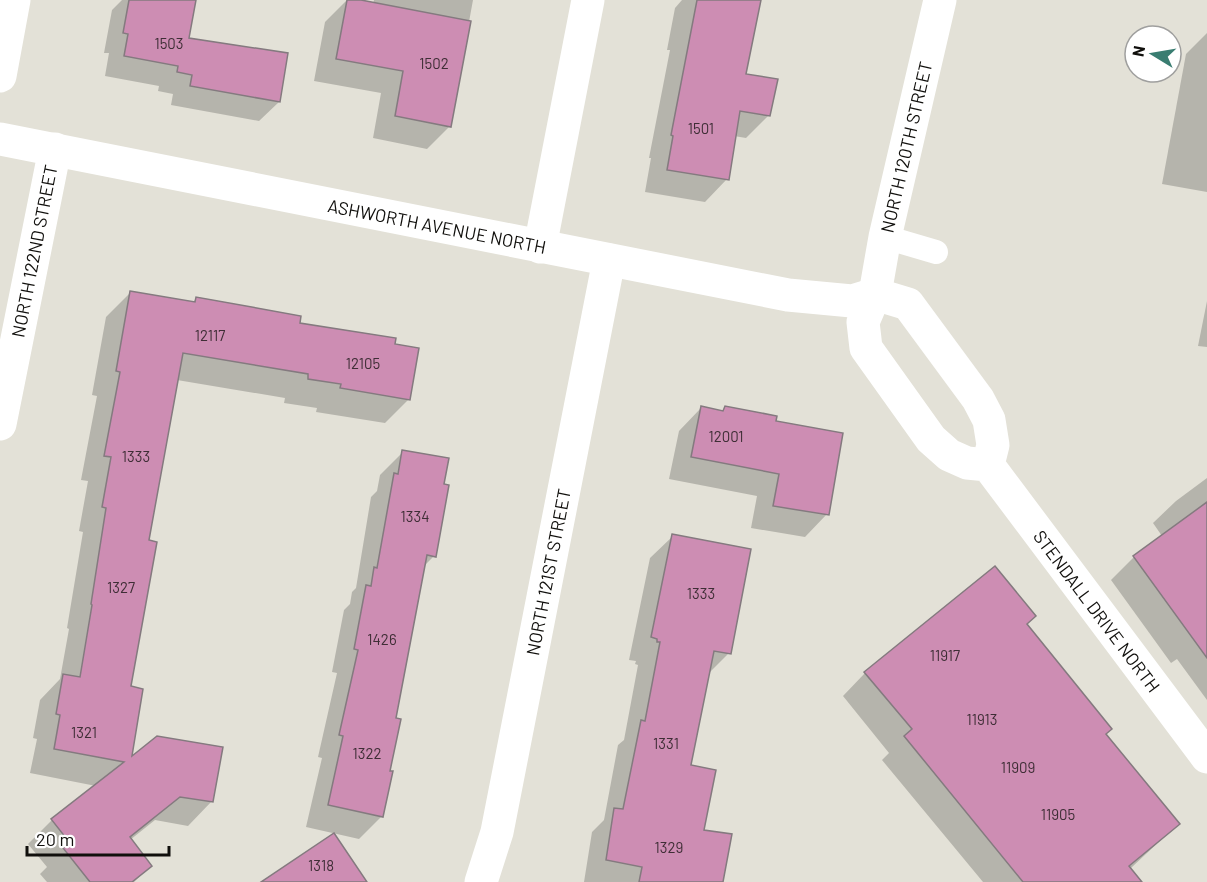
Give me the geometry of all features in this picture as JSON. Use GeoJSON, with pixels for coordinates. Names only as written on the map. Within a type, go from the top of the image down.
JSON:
{"type":"FeatureCollection","features":[{"type":"Feature","properties":{"kind":"street"},"geometry":{"type":"LineString","coordinates":[[0,76],[14,0]]}},
{"type":"Feature","properties":{"kind":"street"},"geometry":{"type":"LineString","coordinates":[[540,247],[588,0]]}},
{"type":"Feature","properties":{"kind":"street","name":"NORTH 120TH STREET"},"geometry":{"type":"LineString","coordinates":[[875,294],[885,237],[940,0]]}},
{"type":"Feature","properties":{"kind":"street","name":"ASHWORTH AVENUE NORTH"},"geometry":{"type":"LineString","coordinates":[[0,140],[788,295],[852,301],[875,294]]}},
{"type":"Feature","properties":{"kind":"street","name":"NORTH 122ND STREET"},"geometry":{"type":"LineString","coordinates":[[0,424],[55,149]]}},
{"type":"Feature","properties":{"kind":"street","name":"NORTH 121ST STREET"},"geometry":{"type":"LineString","coordinates":[[481,882],[497,832],[609,260]]}},
{"type":"Feature","properties":{"kind":"street"},"geometry":{"type":"LineString","coordinates":[[875,294],[908,304],[978,399],[989,420],[993,445],[988,465],[967,463],[949,454],[931,439],[866,348],[863,322],[875,294]]}},
{"type":"Feature","properties":{"kind":"street","name":"STENDALL DRIVE NORTH"},"geometry":{"type":"LineString","coordinates":[[988,465],[1207,757]]}},
{"type":"Feature","properties":{"kind":"lane"},"geometry":{"type":"LineString","coordinates":[[885,237],[936,252]]}},
{"type":"Feature","properties":{"kind":"building"},"geometry":{"type":"Polygon","coordinates":[[[129,0],[196,0],[189,38],[288,53],[280,102],[190,86],[192,75],[177,72],[178,66],[124,56],[128,34],[123,33],[129,0]]]}},
{"type":"Feature","properties":{"kind":"building"},"geometry":{"type":"Polygon","coordinates":[[[347,0],[361,0],[471,21],[451,127],[395,116],[403,71],[336,59],[347,0]]]}},
{"type":"Feature","properties":{"kind":"building"},"geometry":{"type":"Polygon","coordinates":[[[697,0],[761,0],[746,74],[778,79],[770,116],[740,111],[729,180],[667,170],[673,136],[671,135],[697,0]]]}},
{"type":"Feature","properties":{"kind":"building"},"geometry":{"type":"Polygon","coordinates":[[[130,291],[195,302],[196,297],[301,316],[300,323],[396,338],[395,344],[419,348],[410,400],[340,388],[341,384],[308,379],[308,374],[183,353],[149,540],[157,542],[131,686],[143,689],[132,756],[157,736],[223,747],[213,802],[180,797],[130,837],[152,866],[132,882],[90,882],[63,848],[70,843],[51,819],[124,762],[54,749],[60,715],[56,714],[63,674],[80,677],[106,508],[102,507],[111,457],[104,456],[120,372],[116,371],[130,291]]]}},
{"type":"Feature","properties":{"kind":"building"},"geometry":{"type":"Polygon","coordinates":[[[701,406],[723,411],[725,406],[777,416],[776,421],[843,433],[829,515],[773,506],[779,474],[691,457],[701,406]]]}},
{"type":"Feature","properties":{"kind":"building"},"geometry":{"type":"Polygon","coordinates":[[[402,450],[449,458],[444,484],[449,485],[436,557],[427,555],[396,718],[401,719],[383,817],[328,805],[343,736],[339,735],[358,650],[354,649],[366,585],[371,586],[374,567],[377,568],[394,473],[398,474],[402,450]]]}},
{"type":"Feature","properties":{"kind":"building"},"geometry":{"type":"Polygon","coordinates":[[[1207,502],[1207,658],[1133,556],[1207,502]]]}},
{"type":"Feature","properties":{"kind":"building"},"geometry":{"type":"Polygon","coordinates":[[[672,534],[751,549],[731,654],[714,651],[691,765],[716,770],[704,830],[732,834],[723,882],[639,882],[642,867],[606,860],[614,808],[623,809],[641,720],[645,721],[660,642],[651,637],[672,534]]]}},
{"type":"Feature","properties":{"kind":"building"},"geometry":{"type":"Polygon","coordinates":[[[995,566],[1036,616],[1027,624],[1112,729],[1106,734],[1180,824],[1129,866],[1142,882],[1023,882],[904,736],[912,729],[864,672],[995,566]]]}},
{"type":"Feature","properties":{"kind":"building"},"geometry":{"type":"Polygon","coordinates":[[[334,833],[367,882],[261,882],[334,833]]]}}]}
